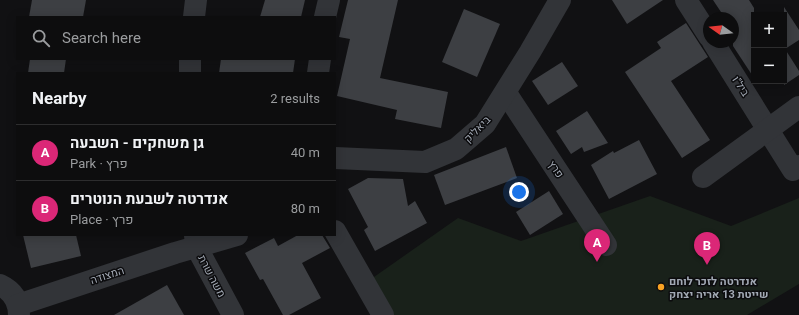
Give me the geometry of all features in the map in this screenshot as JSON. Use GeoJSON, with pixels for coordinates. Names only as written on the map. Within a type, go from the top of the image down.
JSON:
{"type":"FeatureCollection","features":[{"type":"Feature","properties":{"kind":"street"},"geometry":{"type":"LineString","coordinates":[[194,16],[196,0]]}},
{"type":"Feature","properties":{"kind":"street"},"geometry":{"type":"LineString","coordinates":[[325,16],[328,0]]}},
{"type":"Feature","properties":{"kind":"street","name":"ביאליק"},"geometry":{"type":"LineString","coordinates":[[336,158],[425,162],[456,150],[485,124],[506,93],[560,0]]}},
{"type":"Feature","properties":{"kind":"street"},"geometry":{"type":"LineString","coordinates":[[686,0],[703,27]]}},
{"type":"Feature","properties":{"kind":"street","name":"ביל\"ו"},"geometry":{"type":"LineString","coordinates":[[717,48],[793,170],[799,166]]}},
{"type":"Feature","properties":{"kind":"street"},"geometry":{"type":"LineString","coordinates":[[190,60],[190,72]]}},
{"type":"Feature","properties":{"kind":"street"},"geometry":{"type":"LineString","coordinates":[[318,72],[320,60]]}},
{"type":"Feature","properties":{"kind":"street","name":"פרץ"},"geometry":{"type":"LineString","coordinates":[[506,93],[606,245]]}},
{"type":"Feature","properties":{"kind":"street"},"geometry":{"type":"LineString","coordinates":[[703,177],[799,107]]}},
{"type":"Feature","properties":{"kind":"street"},"geometry":{"type":"LineString","coordinates":[[336,233],[383,315]]}},
{"type":"Feature","properties":{"kind":"street","name":"המצודה"},"geometry":{"type":"LineString","coordinates":[[19,310],[196,240],[229,236]]}},
{"type":"Feature","properties":{"kind":"street","name":"משה שרת"},"geometry":{"type":"LineString","coordinates":[[196,240],[233,315]]}},
{"type":"Feature","properties":{"kind":"street"},"geometry":{"type":"LineString","coordinates":[[0,285],[7,288],[15,296],[19,310]]}},
{"type":"Feature","properties":{"kind":"shaded area"},"geometry":{"type":"Polygon","coordinates":[[[650,196],[731,226],[799,198],[799,284],[747,315],[382,315],[364,284],[458,218],[521,241],[650,196]]]}},
{"type":"Feature","properties":{"kind":"building"},"geometry":{"type":"Polygon","coordinates":[[[32,0],[86,0],[83,16],[29,16],[32,0]]]}},
{"type":"Feature","properties":{"kind":"building"},"geometry":{"type":"Polygon","coordinates":[[[265,0],[305,0],[301,16],[260,16],[265,0]]]}},
{"type":"Feature","properties":{"kind":"building"},"geometry":{"type":"Polygon","coordinates":[[[348,0],[398,0],[380,78],[448,92],[441,128],[395,119],[397,110],[337,96],[350,39],[339,37],[348,0]]]}},
{"type":"Feature","properties":{"kind":"building"},"geometry":{"type":"Polygon","coordinates":[[[612,0],[663,0],[627,24],[612,0]]]}},
{"type":"Feature","properties":{"kind":"building"},"geometry":{"type":"Polygon","coordinates":[[[713,0],[749,0],[754,8],[754,12],[751,12],[751,73],[734,48],[739,48],[739,12],[721,12],[713,0]]]}},
{"type":"Feature","properties":{"kind":"building"},"geometry":{"type":"Polygon","coordinates":[[[784,7],[799,30],[799,40],[787,48],[787,12],[784,12],[784,7]]]}},
{"type":"Feature","properties":{"kind":"building"},"geometry":{"type":"Polygon","coordinates":[[[464,9],[500,24],[477,77],[442,62],[464,9]]]}},
{"type":"Feature","properties":{"kind":"building"},"geometry":{"type":"Polygon","coordinates":[[[686,23],[708,57],[671,81],[710,140],[682,158],[625,72],[661,48],[657,42],[686,23]]]}},
{"type":"Feature","properties":{"kind":"building"},"geometry":{"type":"Polygon","coordinates":[[[787,52],[799,71],[799,75],[787,83],[787,52]]]}},
{"type":"Feature","properties":{"kind":"building"},"geometry":{"type":"Polygon","coordinates":[[[30,60],[66,60],[64,72],[28,72],[30,60]]]}},
{"type":"Feature","properties":{"kind":"building"},"geometry":{"type":"Polygon","coordinates":[[[221,60],[295,60],[293,72],[219,72],[221,60]]]}},
{"type":"Feature","properties":{"kind":"building"},"geometry":{"type":"Polygon","coordinates":[[[562,62],[578,86],[548,105],[532,81],[562,62]]]}},
{"type":"Feature","properties":{"kind":"building"},"geometry":{"type":"Polygon","coordinates":[[[587,111],[608,143],[584,152],[582,147],[571,154],[556,131],[587,111]]]}},
{"type":"Feature","properties":{"kind":"building"},"geometry":{"type":"Polygon","coordinates":[[[639,140],[657,174],[609,199],[591,165],[613,151],[614,153],[639,140]]]}},
{"type":"Feature","properties":{"kind":"building"},"geometry":{"type":"Polygon","coordinates":[[[506,147],[517,178],[445,205],[434,175],[506,147]]]}},
{"type":"Feature","properties":{"kind":"building"},"geometry":{"type":"Polygon","coordinates":[[[368,178],[403,179],[408,206],[415,201],[427,223],[375,251],[364,230],[368,227],[348,189],[368,178]]]}},
{"type":"Feature","properties":{"kind":"building"},"geometry":{"type":"Polygon","coordinates":[[[549,191],[563,214],[530,235],[516,212],[549,191]]]}},
{"type":"Feature","properties":{"kind":"building"},"geometry":{"type":"Polygon","coordinates":[[[23,236],[76,236],[81,256],[31,268],[23,236]]]}},
{"type":"Feature","properties":{"kind":"building"},"geometry":{"type":"Polygon","coordinates":[[[296,236],[323,236],[330,248],[302,263],[321,298],[289,315],[283,315],[263,279],[260,280],[245,253],[274,238],[278,246],[296,236]]]}},
{"type":"Feature","properties":{"kind":"building"},"geometry":{"type":"Polygon","coordinates":[[[167,285],[184,315],[114,315],[167,285]]]}},
{"type":"Feature","properties":{"kind":"place","name":"גן משחקים - השבעה"},"geometry":{"type":"Point","coordinates":[597,262]}},
{"type":"Feature","properties":{"kind":"place","name":"אנדרטה לשבעת הנוטרים"},"geometry":{"type":"Point","coordinates":[707,265]}},
{"type":"Feature","properties":{"kind":"place","name":"אנדרטה לזכר לוחם שייטת 13 אריה יצחק"},"geometry":{"type":"Point","coordinates":[661,287]}}]}
